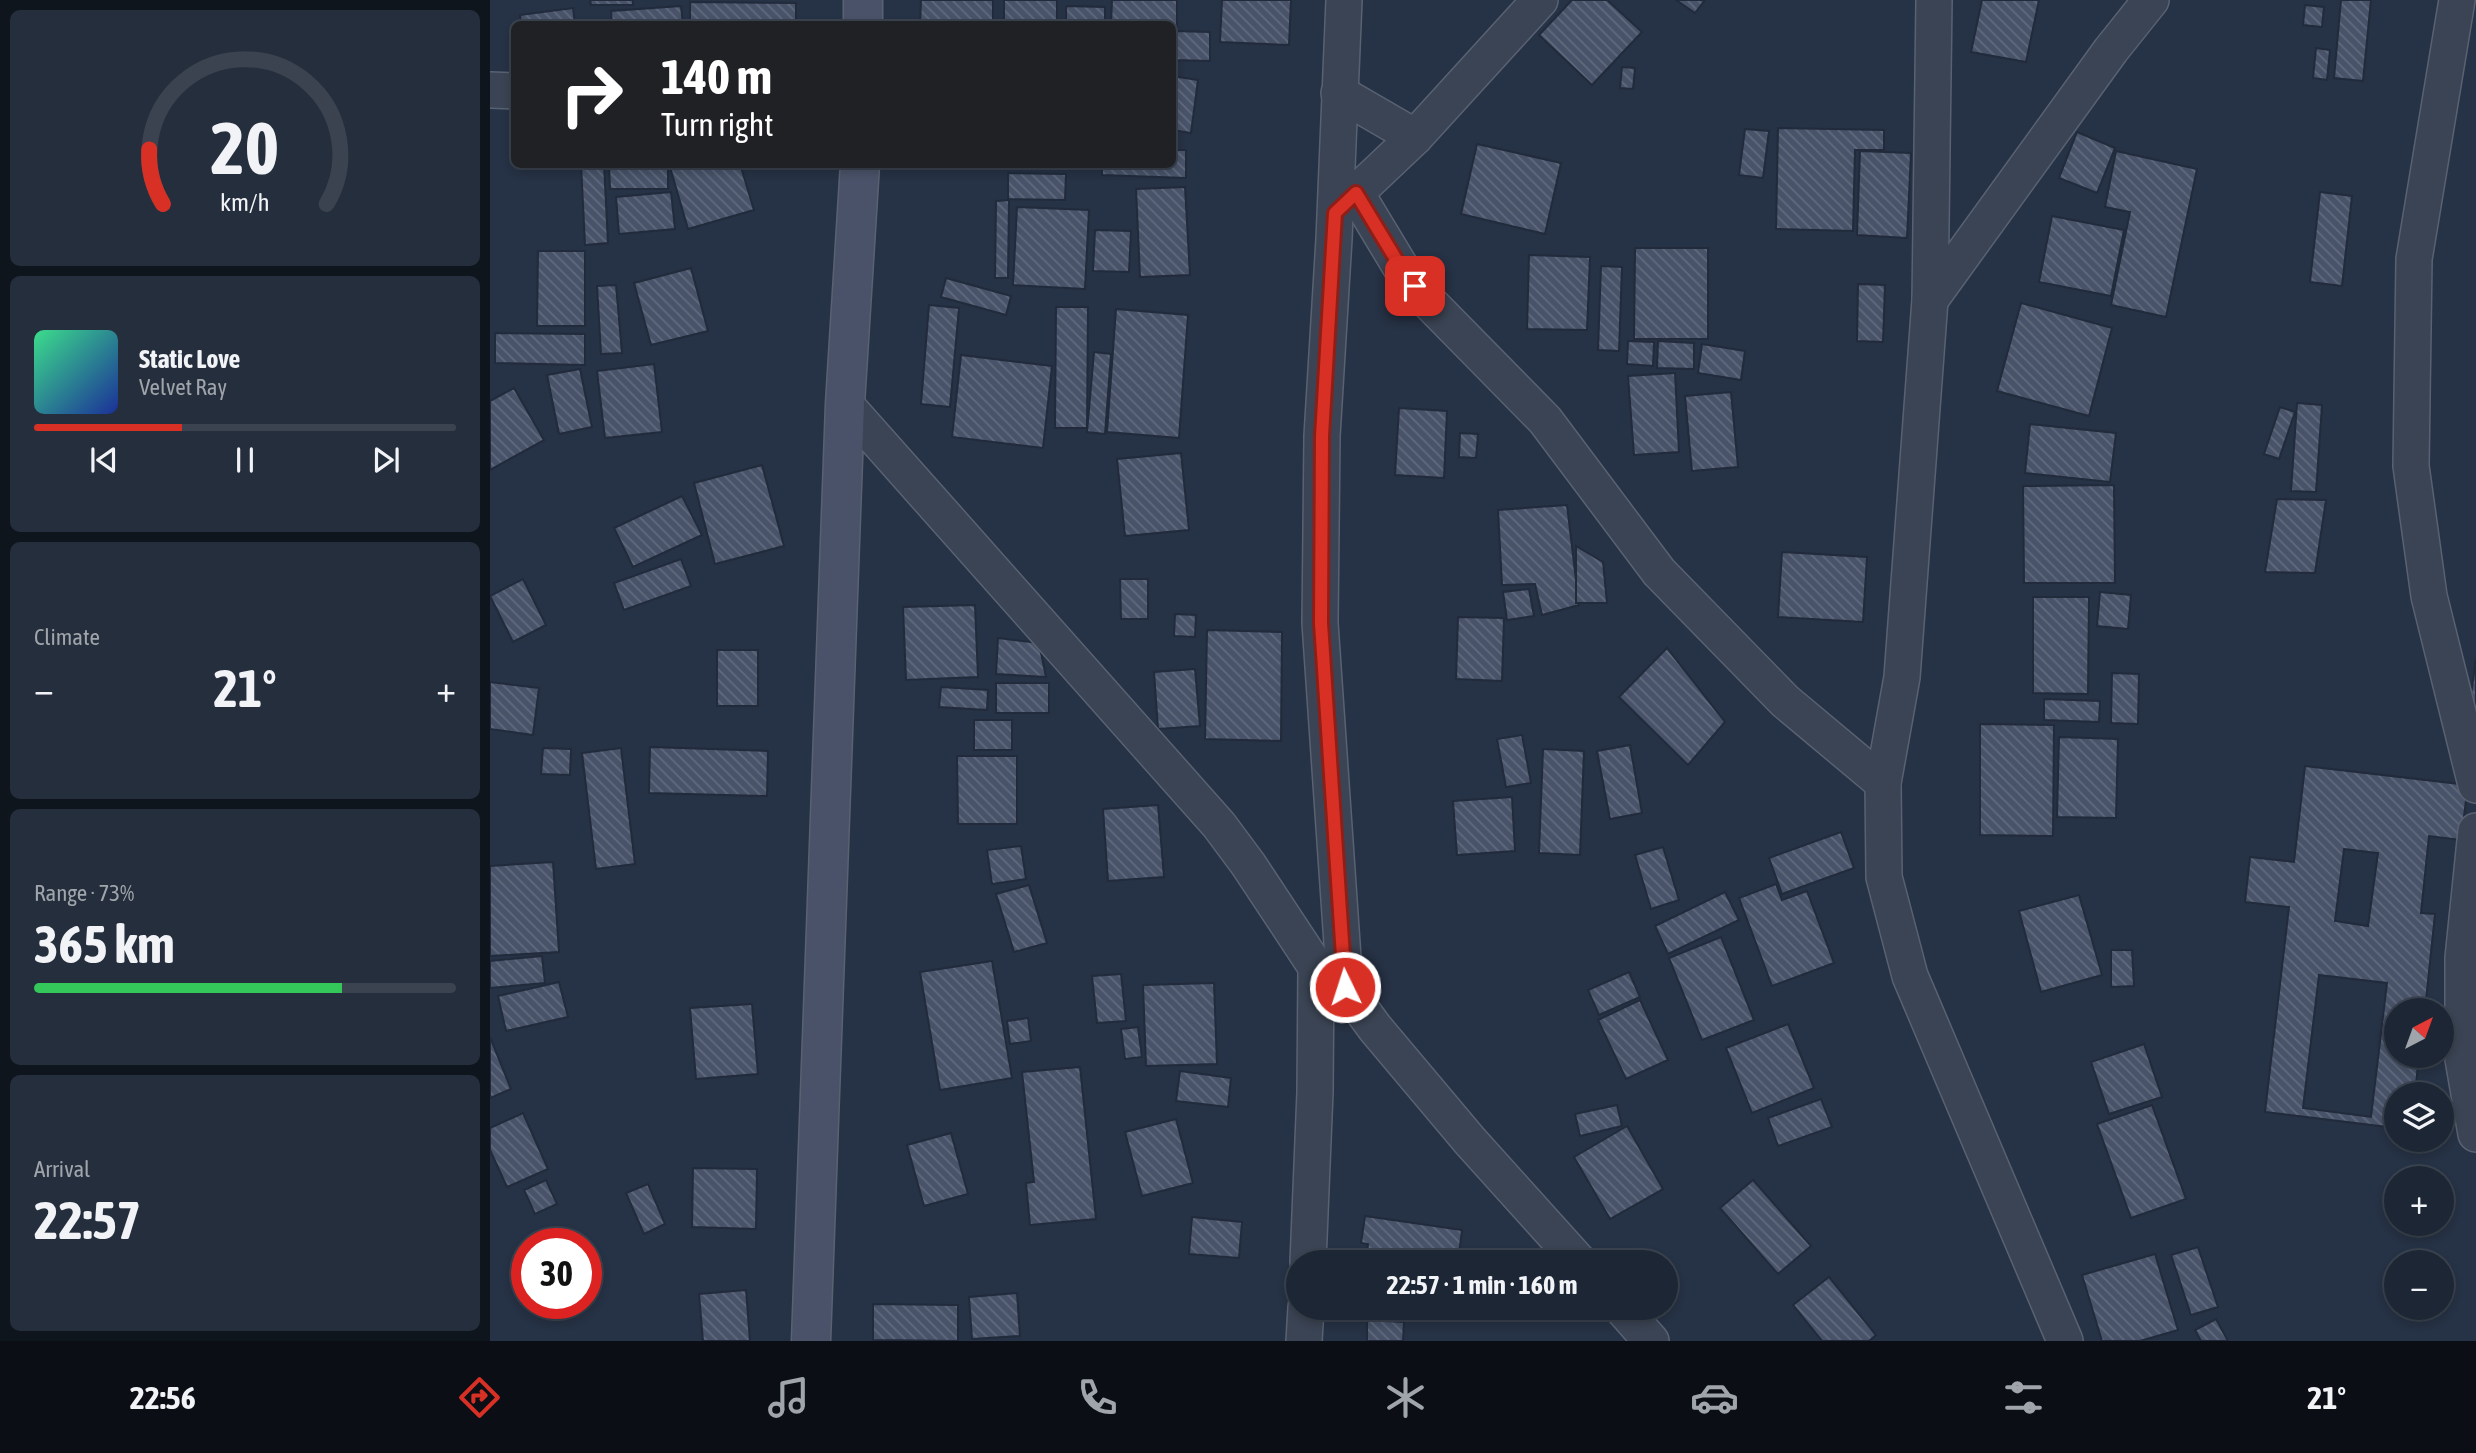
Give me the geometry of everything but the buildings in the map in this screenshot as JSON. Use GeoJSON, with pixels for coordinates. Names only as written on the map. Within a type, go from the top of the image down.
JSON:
{"type":"FeatureCollection","features":[{"type":"Feature","properties":{"kind":"main road"},"geometry":{"type":"LineString","coordinates":[[863,0],[863,21]]}},
{"type":"Feature","properties":{"kind":"main road"},"geometry":{"type":"LineString","coordinates":[[811,1341],[845,404],[860,168]]}},
{"type":"Feature","properties":{"kind":"street"},"geometry":{"type":"LineString","coordinates":[[1344,0],[1339,93],[1345,203],[1322,436],[1321,623],[1345,987]]}},
{"type":"Feature","properties":{"kind":"street"},"geometry":{"type":"LineString","coordinates":[[1345,203],[1415,137],[1540,0]]}},
{"type":"Feature","properties":{"kind":"street"},"geometry":{"type":"LineString","coordinates":[[1934,0],[1930,300],[1902,677],[1883,783],[1884,877],[1910,976],[2065,1341]]}},
{"type":"Feature","properties":{"kind":"street"},"geometry":{"type":"LineString","coordinates":[[1930,300],[2111,50],[2151,0]]}},
{"type":"Feature","properties":{"kind":"street"},"geometry":{"type":"LineString","coordinates":[[2457,0],[2414,259],[2411,466],[2429,596],[2476,785]]}},
{"type":"Feature","properties":{"kind":"street"},"geometry":{"type":"LineString","coordinates":[[490,90],[511,91]]}},
{"type":"Feature","properties":{"kind":"street"},"geometry":{"type":"LineString","coordinates":[[1339,93],[1415,137]]}},
{"type":"Feature","properties":{"kind":"street"},"geometry":{"type":"LineString","coordinates":[[1345,203],[1427,300],[1545,420],[1659,572],[1785,701],[1883,783]]}},
{"type":"Feature","properties":{"kind":"street"},"geometry":{"type":"LineString","coordinates":[[845,404],[1219,825],[1316,967],[1345,987],[1375,1028],[1461,1130],[1568,1250]]}},
{"type":"Feature","properties":{"kind":"street"},"geometry":{"type":"LineString","coordinates":[[2476,831],[2463,958],[2463,1059],[2476,1134]]}},
{"type":"Feature","properties":{"kind":"street"},"geometry":{"type":"LineString","coordinates":[[1308,1250],[1315,1092],[1316,967]]}},
{"type":"Feature","properties":{"kind":"street"},"geometry":{"type":"LineString","coordinates":[[1304,1341],[1305,1320]]}},
{"type":"Feature","properties":{"kind":"street"},"geometry":{"type":"LineString","coordinates":[[1632,1320],[1651,1341]]}},
{"type":"Feature","properties":{"kind":"route"},"geometry":{"type":"LineString","coordinates":[[1345,987],[1321,623],[1322,436],[1335,213],[1356,193],[1376,229],[1415,286]]}}]}
